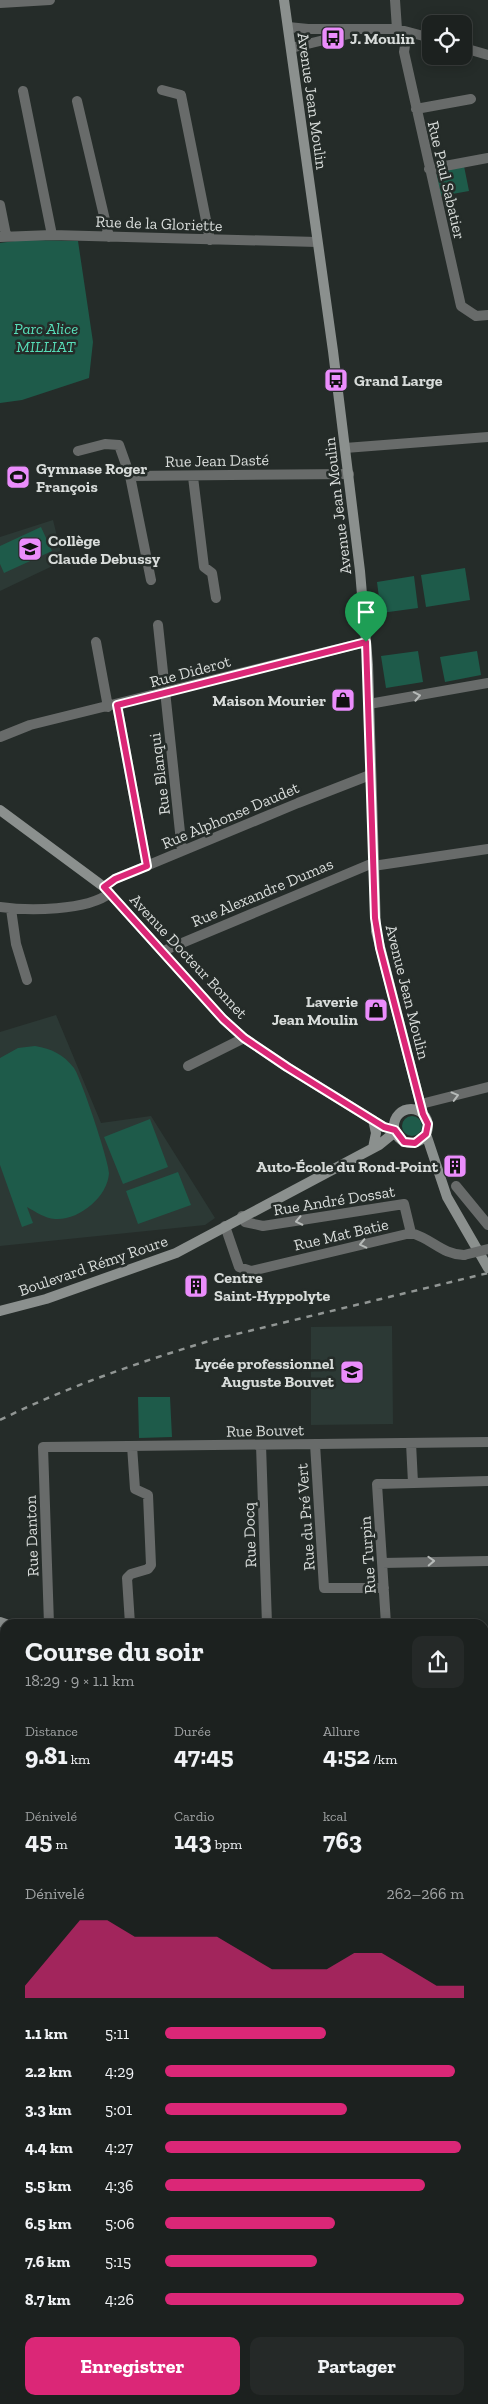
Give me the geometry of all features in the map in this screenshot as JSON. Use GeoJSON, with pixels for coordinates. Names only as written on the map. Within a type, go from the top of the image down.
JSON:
{"type":"FeatureCollection","features":[{"type":"Feature","properties":{"kind":"main road","name":"Avenue Jean Moulin"},"geometry":{"type":"LineString","coordinates":[[284,0],[346,448],[366,642],[376,931],[419,1106]]}},
{"type":"Feature","properties":{"kind":"main road","name":"Avenue Docteur Bonnet"},"geometry":{"type":"LineString","coordinates":[[0,810],[107,890],[223,1019],[244,1038],[384,1127],[395,1131]]}},
{"type":"Feature","properties":{"kind":"main road"},"geometry":{"type":"LineString","coordinates":[[376,1146],[373,1120],[383,1122],[397,1117],[403,1111],[419,1106],[428,1124],[426,1134],[447,1197],[488,1268]]}},
{"type":"Feature","properties":{"kind":"main road"},"geometry":{"type":"LineString","coordinates":[[397,1117],[395,1131],[404,1142],[415,1143],[435,1165]]}},
{"type":"Feature","properties":{"kind":"main road","name":"Boulevard Rémy Roure"},"geometry":{"type":"LineString","coordinates":[[0,1311],[46,1299],[158,1261],[176,1253],[376,1146],[395,1131]]}},
{"type":"Feature","properties":{"kind":"main road"},"geometry":{"type":"LineString","coordinates":[[415,1143],[426,1134]]}},
{"type":"Feature","properties":{"kind":"main road","name":"Boulevard Rémy Roure"},"geometry":{"type":"LineString","coordinates":[[376,1146],[404,1142]]}},
{"type":"Feature","properties":{"kind":"street"},"geometry":{"type":"LineString","coordinates":[[0,3],[50,0]]}},
{"type":"Feature","properties":{"kind":"street","name":"Rue Paul Sabatier"},"geometry":{"type":"LineString","coordinates":[[395,0],[416,109],[461,306],[476,316],[488,315]]}},
{"type":"Feature","properties":{"kind":"street"},"geometry":{"type":"LineString","coordinates":[[288,27],[308,30],[402,30],[422,36]]}},
{"type":"Feature","properties":{"kind":"street"},"geometry":{"type":"LineString","coordinates":[[308,30],[310,44]]}},
{"type":"Feature","properties":{"kind":"street"},"geometry":{"type":"LineString","coordinates":[[291,48],[359,31]]}},
{"type":"Feature","properties":{"kind":"street"},"geometry":{"type":"LineString","coordinates":[[472,50],[488,55]]}},
{"type":"Feature","properties":{"kind":"street"},"geometry":{"type":"LineString","coordinates":[[162,90],[181,95],[210,240]]}},
{"type":"Feature","properties":{"kind":"street"},"geometry":{"type":"LineString","coordinates":[[23,91],[52,235]]}},
{"type":"Feature","properties":{"kind":"street"},"geometry":{"type":"LineString","coordinates":[[416,109],[471,99]]}},
{"type":"Feature","properties":{"kind":"street"},"geometry":{"type":"LineString","coordinates":[[77,101],[109,237]]}},
{"type":"Feature","properties":{"kind":"street"},"geometry":{"type":"LineString","coordinates":[[429,169],[488,158]]}},
{"type":"Feature","properties":{"kind":"street"},"geometry":{"type":"LineString","coordinates":[[0,205],[3,236]]}},
{"type":"Feature","properties":{"kind":"street","name":"Rue de la Gloriette"},"geometry":{"type":"LineString","coordinates":[[3,236],[52,235],[318,242]]}},
{"type":"Feature","properties":{"kind":"street"},"geometry":{"type":"LineString","coordinates":[[346,448],[488,437]]}},
{"type":"Feature","properties":{"kind":"street"},"geometry":{"type":"LineString","coordinates":[[78,451],[105,444],[120,445],[130,476],[151,580]]}},
{"type":"Feature","properties":{"kind":"street","name":"Rue Jean Dasté"},"geometry":{"type":"LineString","coordinates":[[130,476],[192,477],[348,474]]}},
{"type":"Feature","properties":{"kind":"street"},"geometry":{"type":"LineString","coordinates":[[192,477],[204,567],[212,573],[216,598]]}},
{"type":"Feature","properties":{"kind":"street","name":"Rue Blanqui"},"geometry":{"type":"LineString","coordinates":[[158,626],[182,851]]}},
{"type":"Feature","properties":{"kind":"street"},"geometry":{"type":"LineString","coordinates":[[96,642],[147,866]]}},
{"type":"Feature","properties":{"kind":"street","name":"Rue Diderot"},"geometry":{"type":"LineString","coordinates":[[0,737],[24,727],[366,642]]}},
{"type":"Feature","properties":{"kind":"street"},"geometry":{"type":"LineString","coordinates":[[369,704],[488,683]]}},
{"type":"Feature","properties":{"kind":"street","name":"Rue Alphonse Daudet"},"geometry":{"type":"LineString","coordinates":[[5,908],[60,908],[98,899],[115,879],[370,775]]}},
{"type":"Feature","properties":{"kind":"street","name":"Rue Alexandre Dumas"},"geometry":{"type":"LineString","coordinates":[[163,951],[373,864],[488,849]]}},
{"type":"Feature","properties":{"kind":"street"},"geometry":{"type":"LineString","coordinates":[[5,908],[28,980]]}},
{"type":"Feature","properties":{"kind":"street"},"geometry":{"type":"LineString","coordinates":[[188,1066],[240,1042],[244,1038]]}},
{"type":"Feature","properties":{"kind":"street"},"geometry":{"type":"LineString","coordinates":[[419,1106],[488,1087]]}},
{"type":"Feature","properties":{"kind":"street"},"geometry":{"type":"LineString","coordinates":[[456,1186],[488,1225]]}},
{"type":"Feature","properties":{"kind":"street","name":"Rue André Dossat"},"geometry":{"type":"LineString","coordinates":[[242,1216],[245,1222],[262,1226],[404,1204],[411,1233]]}},
{"type":"Feature","properties":{"kind":"street","name":"Rue Mat Batie"},"geometry":{"type":"LineString","coordinates":[[225,1226],[239,1267],[251,1271],[411,1233],[424,1237],[450,1254],[464,1255],[488,1249]]}},
{"type":"Feature","properties":{"kind":"street","name":"Rue Bouvet"},"geometry":{"type":"LineString","coordinates":[[43,1447],[488,1442]]}},
{"type":"Feature","properties":{"kind":"street"},"geometry":{"type":"LineString","coordinates":[[410,1443],[414,1483],[488,1481]]}},
{"type":"Feature","properties":{"kind":"street","name":"Rue du Pré Vert"},"geometry":{"type":"LineString","coordinates":[[315,1444],[324,1588],[384,1588]]}},
{"type":"Feature","properties":{"kind":"street","name":"Rue Docq"},"geometry":{"type":"LineString","coordinates":[[261,1445],[267,1619]]}},
{"type":"Feature","properties":{"kind":"street"},"geometry":{"type":"LineString","coordinates":[[130,1619],[127,1578],[131,1574],[148,1569],[151,1565],[148,1495],[135,1489],[132,1446]]}},
{"type":"Feature","properties":{"kind":"street","name":"Rue Danton"},"geometry":{"type":"LineString","coordinates":[[43,1447],[49,1619]]}},
{"type":"Feature","properties":{"kind":"street","name":"Rue Turpin"},"geometry":{"type":"LineString","coordinates":[[386,1619],[377,1484],[414,1483]]}},
{"type":"Feature","properties":{"kind":"street"},"geometry":{"type":"LineString","coordinates":[[382,1563],[488,1562]]}},
{"type":"Feature","properties":{"kind":"shaded area","name":"Collège Claude Debussy"},"geometry":{"type":"Polygon","coordinates":[[[53,520],[63,561],[0,591],[0,537],[53,520]]]}},
{"type":"Feature","properties":{"kind":"shaded area"},"geometry":{"type":"Polygon","coordinates":[[[56,1015],[101,1123],[151,1116],[215,1218],[205,1225],[0,1246],[0,1032],[56,1015]]]}},
{"type":"Feature","properties":{"kind":"shaded area","name":"Lycée professionnel Auguste Bouvet"},"geometry":{"type":"Polygon","coordinates":[[[392,1326],[393,1424],[311,1425],[311,1327],[392,1326]]]}},
{"type":"Feature","properties":{"kind":"green space"},"geometry":{"type":"Polygon","coordinates":[[[464,166],[469,191],[441,196],[436,175],[440,171],[464,166]]]}},
{"type":"Feature","properties":{"kind":"green space","name":"Parc Alice MILLIAT"},"geometry":{"type":"Polygon","coordinates":[[[22,240],[78,241],[93,342],[89,378],[22,400],[0,403],[0,243],[22,240]]]}},
{"type":"Feature","properties":{"kind":"green space"},"geometry":{"type":"Polygon","coordinates":[[[41,527],[52,551],[4,573],[0,564],[0,546],[41,527]]]}},
{"type":"Feature","properties":{"kind":"green space"},"geometry":{"type":"Polygon","coordinates":[[[465,568],[470,600],[426,607],[421,575],[465,568]]]}},
{"type":"Feature","properties":{"kind":"green space"},"geometry":{"type":"Polygon","coordinates":[[[414,576],[418,608],[381,613],[377,582],[414,576]]]}},
{"type":"Feature","properties":{"kind":"green space"},"geometry":{"type":"Polygon","coordinates":[[[418,651],[423,682],[386,688],[381,656],[418,651]]]}},
{"type":"Feature","properties":{"kind":"green space"},"geometry":{"type":"Polygon","coordinates":[[[477,651],[481,675],[445,682],[440,657],[477,651]]]}},
{"type":"Feature","properties":{"kind":"green space"},"geometry":{"type":"Polygon","coordinates":[[[35,1046],[57,1053],[74,1068],[105,1153],[109,1173],[107,1182],[98,1199],[82,1212],[64,1219],[55,1219],[44,1216],[27,1207],[33,1223],[22,1227],[0,1165],[0,1058],[18,1048],[35,1046]]]}},
{"type":"Feature","properties":{"kind":"green space"},"geometry":{"type":"Polygon","coordinates":[[[412,1116],[419,1119],[422,1126],[419,1133],[412,1136],[405,1133],[402,1126],[405,1119],[412,1116]]]}},
{"type":"Feature","properties":{"kind":"green space"},"geometry":{"type":"Polygon","coordinates":[[[150,1119],[168,1167],[123,1184],[104,1137],[150,1119]]]}},
{"type":"Feature","properties":{"kind":"green space"},"geometry":{"type":"Polygon","coordinates":[[[178,1172],[191,1205],[138,1224],[126,1191],[178,1172]]]}},
{"type":"Feature","properties":{"kind":"green space"},"geometry":{"type":"Polygon","coordinates":[[[138,1397],[170,1397],[172,1437],[139,1438],[138,1397]]]}},
{"type":"Feature","properties":{"kind":"railway"},"geometry":{"type":"LineString","coordinates":[[0,1420],[52,1396],[106,1375],[216,1339],[488,1273]]}},
{"type":"Feature","properties":{"kind":"place","name":"J. Moulin"},"geometry":{"type":"Point","coordinates":[333,38]}},
{"type":"Feature","properties":{"kind":"place","name":"Grand Large"},"geometry":{"type":"Point","coordinates":[336,380]}},
{"type":"Feature","properties":{"kind":"place","name":"Gymnase Roger François"},"geometry":{"type":"Point","coordinates":[18,477]}},
{"type":"Feature","properties":{"kind":"place","name":"Collège Claude Debussy"},"geometry":{"type":"Point","coordinates":[30,549]}},
{"type":"Feature","properties":{"kind":"place","name":"Maison Mourier"},"geometry":{"type":"Point","coordinates":[343,700]}},
{"type":"Feature","properties":{"kind":"place","name":"Laverie Jean Moulin"},"geometry":{"type":"Point","coordinates":[376,1010]}},
{"type":"Feature","properties":{"kind":"place","name":"Auto-École du Rond-Point"},"geometry":{"type":"Point","coordinates":[455,1166]}},
{"type":"Feature","properties":{"kind":"place","name":"Centre Saint-Hyppolyte"},"geometry":{"type":"Point","coordinates":[196,1286]}},
{"type":"Feature","properties":{"kind":"place","name":"Lycée professionnel Auguste Bouvet"},"geometry":{"type":"Point","coordinates":[352,1372]}},
{"type":"Feature","properties":{"kind":"route"},"geometry":{"type":"LineString","coordinates":[[366,642],[376,931],[423,1114],[428,1124],[426,1134],[420,1141],[415,1143],[404,1142],[397,1136],[395,1130],[384,1127],[244,1038],[223,1019],[104,887],[115,879],[147,866],[117,705],[366,642]]}}]}
